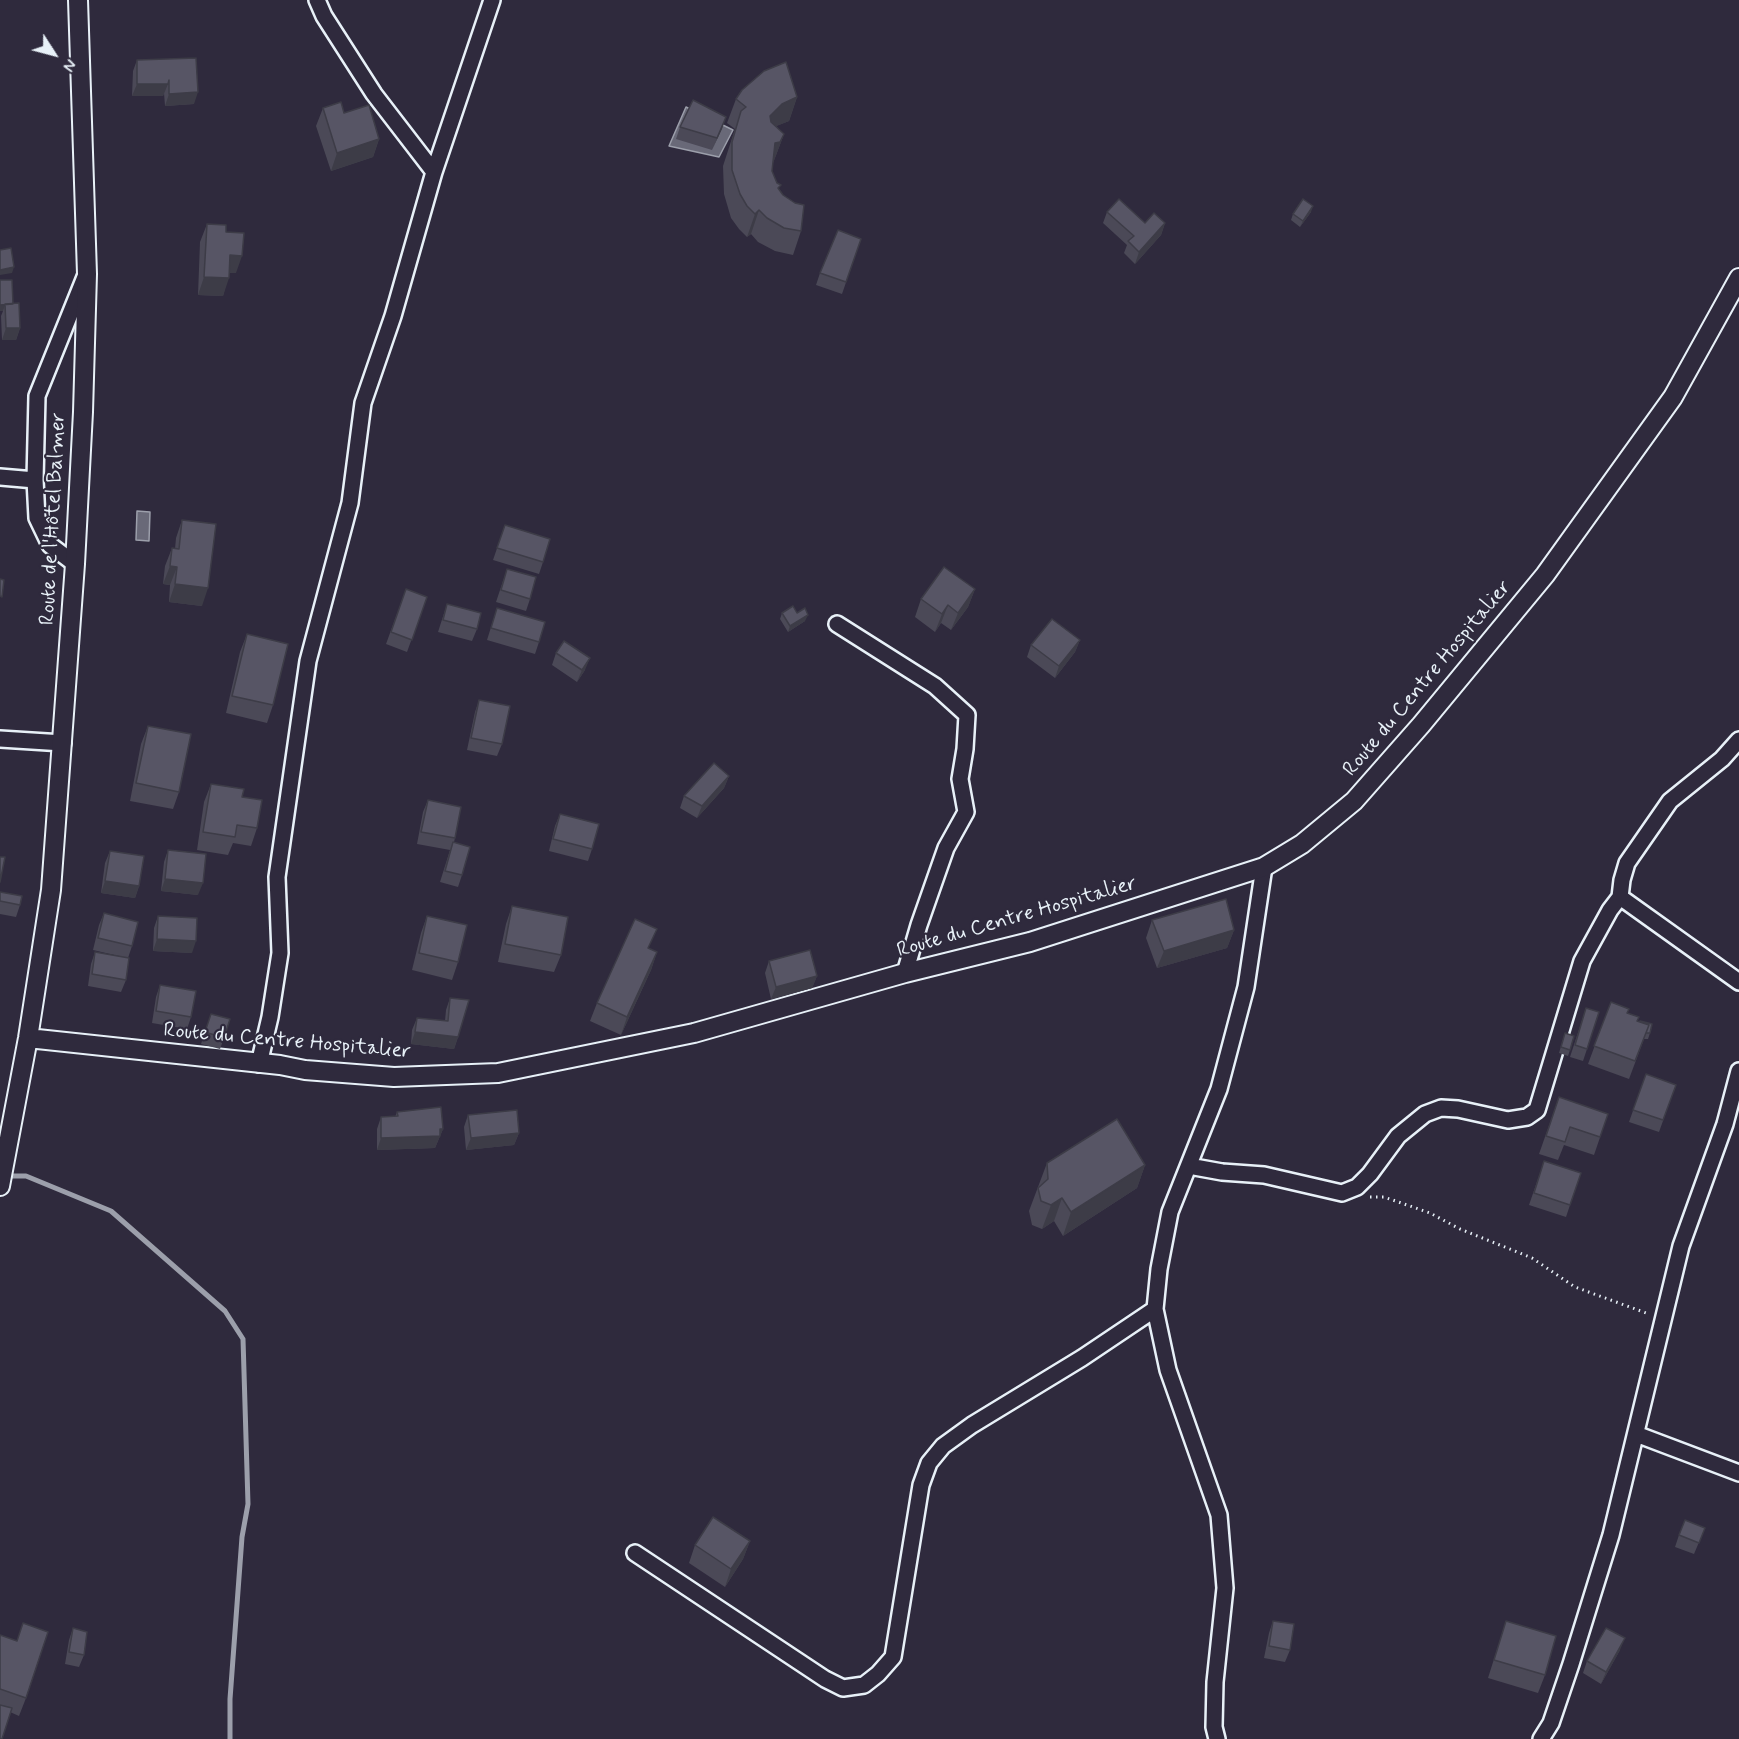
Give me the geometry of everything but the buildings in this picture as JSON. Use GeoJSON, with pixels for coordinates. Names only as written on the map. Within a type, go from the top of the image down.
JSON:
{"type":"FeatureCollection","features":[{"type":"Feature","properties":{"kind":"street","name":"Route de l'Hôtel Balmer"},"geometry":{"type":"LineString","coordinates":[[0,1186],[28,1038],[51,890],[75,564],[87,274],[78,0]]}},
{"type":"Feature","properties":{"kind":"street"},"geometry":{"type":"LineString","coordinates":[[317,0],[324,16],[374,94],[434,172]]}},
{"type":"Feature","properties":{"kind":"street"},"geometry":{"type":"LineString","coordinates":[[259,1064],[270,1017],[280,953],[277,877],[308,661],[350,503],[363,404],[393,316],[434,172],[492,0]]}},
{"type":"Feature","properties":{"kind":"street"},"geometry":{"type":"LineString","coordinates":[[75,564],[50,545],[37,518],[35,480],[38,396],[87,274]]}},
{"type":"Feature","properties":{"kind":"street","name":"Route du Centre Hospitalier"},"geometry":{"type":"LineString","coordinates":[[28,1038],[394,1077],[498,1073],[694,1033],[905,973],[1030,942],[1264,867],[1302,844],[1354,801],[1421,725],[1545,575],[1673,396],[1739,278]]}},
{"type":"Feature","properties":{"kind":"street"},"geometry":{"type":"LineString","coordinates":[[0,477],[35,480]]}},
{"type":"Feature","properties":{"kind":"street"},"geometry":{"type":"LineString","coordinates":[[837,624],[935,686],[967,715],[960,779],[966,812],[946,848],[905,973]]}},
{"type":"Feature","properties":{"kind":"street"},"geometry":{"type":"LineString","coordinates":[[0,738],[63,743]]}},
{"type":"Feature","properties":{"kind":"street"},"geometry":{"type":"LineString","coordinates":[[1189,1166],[1222,1172],[1264,1175],[1342,1193],[1358,1186],[1370,1174],[1398,1136],[1425,1114],[1441,1108],[1458,1109],[1508,1120],[1527,1117],[1537,1110],[1582,961],[1610,910],[1620,897],[1627,863],[1670,801],[1722,759],[1739,740]]}},
{"type":"Feature","properties":{"kind":"street"},"geometry":{"type":"LineString","coordinates":[[1217,1739],[1214,1727],[1215,1682],[1225,1588],[1219,1515],[1168,1370],[1155,1309],[1159,1269],[1170,1212],[1219,1089],[1246,987],[1264,867]]}},
{"type":"Feature","properties":{"kind":"street"},"geometry":{"type":"LineString","coordinates":[[1620,897],[1739,982]]}},
{"type":"Feature","properties":{"kind":"street"},"geometry":{"type":"LineString","coordinates":[[1541,1739],[1551,1723],[1611,1535],[1681,1246],[1725,1124],[1739,1071]]}},
{"type":"Feature","properties":{"kind":"street"},"geometry":{"type":"LineString","coordinates":[[635,1553],[825,1679],[843,1688],[864,1685],[879,1674],[893,1657],[921,1485],[929,1463],[943,1446],[972,1425],[1082,1358],[1155,1309]]}},
{"type":"Feature","properties":{"kind":"street"},"geometry":{"type":"LineString","coordinates":[[1636,1434],[1739,1473]]}},
{"type":"Feature","properties":{"kind":"path"},"geometry":{"type":"LineString","coordinates":[[1342,1193],[1384,1197],[1430,1214],[1460,1229],[1532,1258],[1575,1287],[1662,1319]]}},
{"type":"Feature","properties":{"kind":"water"},"geometry":{"type":"Polygon","coordinates":[[[686,107],[733,130],[719,157],[669,146],[686,107]]]}},
{"type":"Feature","properties":{"kind":"water"},"geometry":{"type":"Polygon","coordinates":[[[137,511],[150,512],[149,541],[136,540],[137,511]]]}},
{"type":"Feature","properties":{"kind":"waterway"},"geometry":{"type":"LineString","coordinates":[[4,1176],[26,1176],[111,1211],[225,1311],[243,1339],[248,1504],[242,1537],[230,1699],[230,1739]]}}]}
